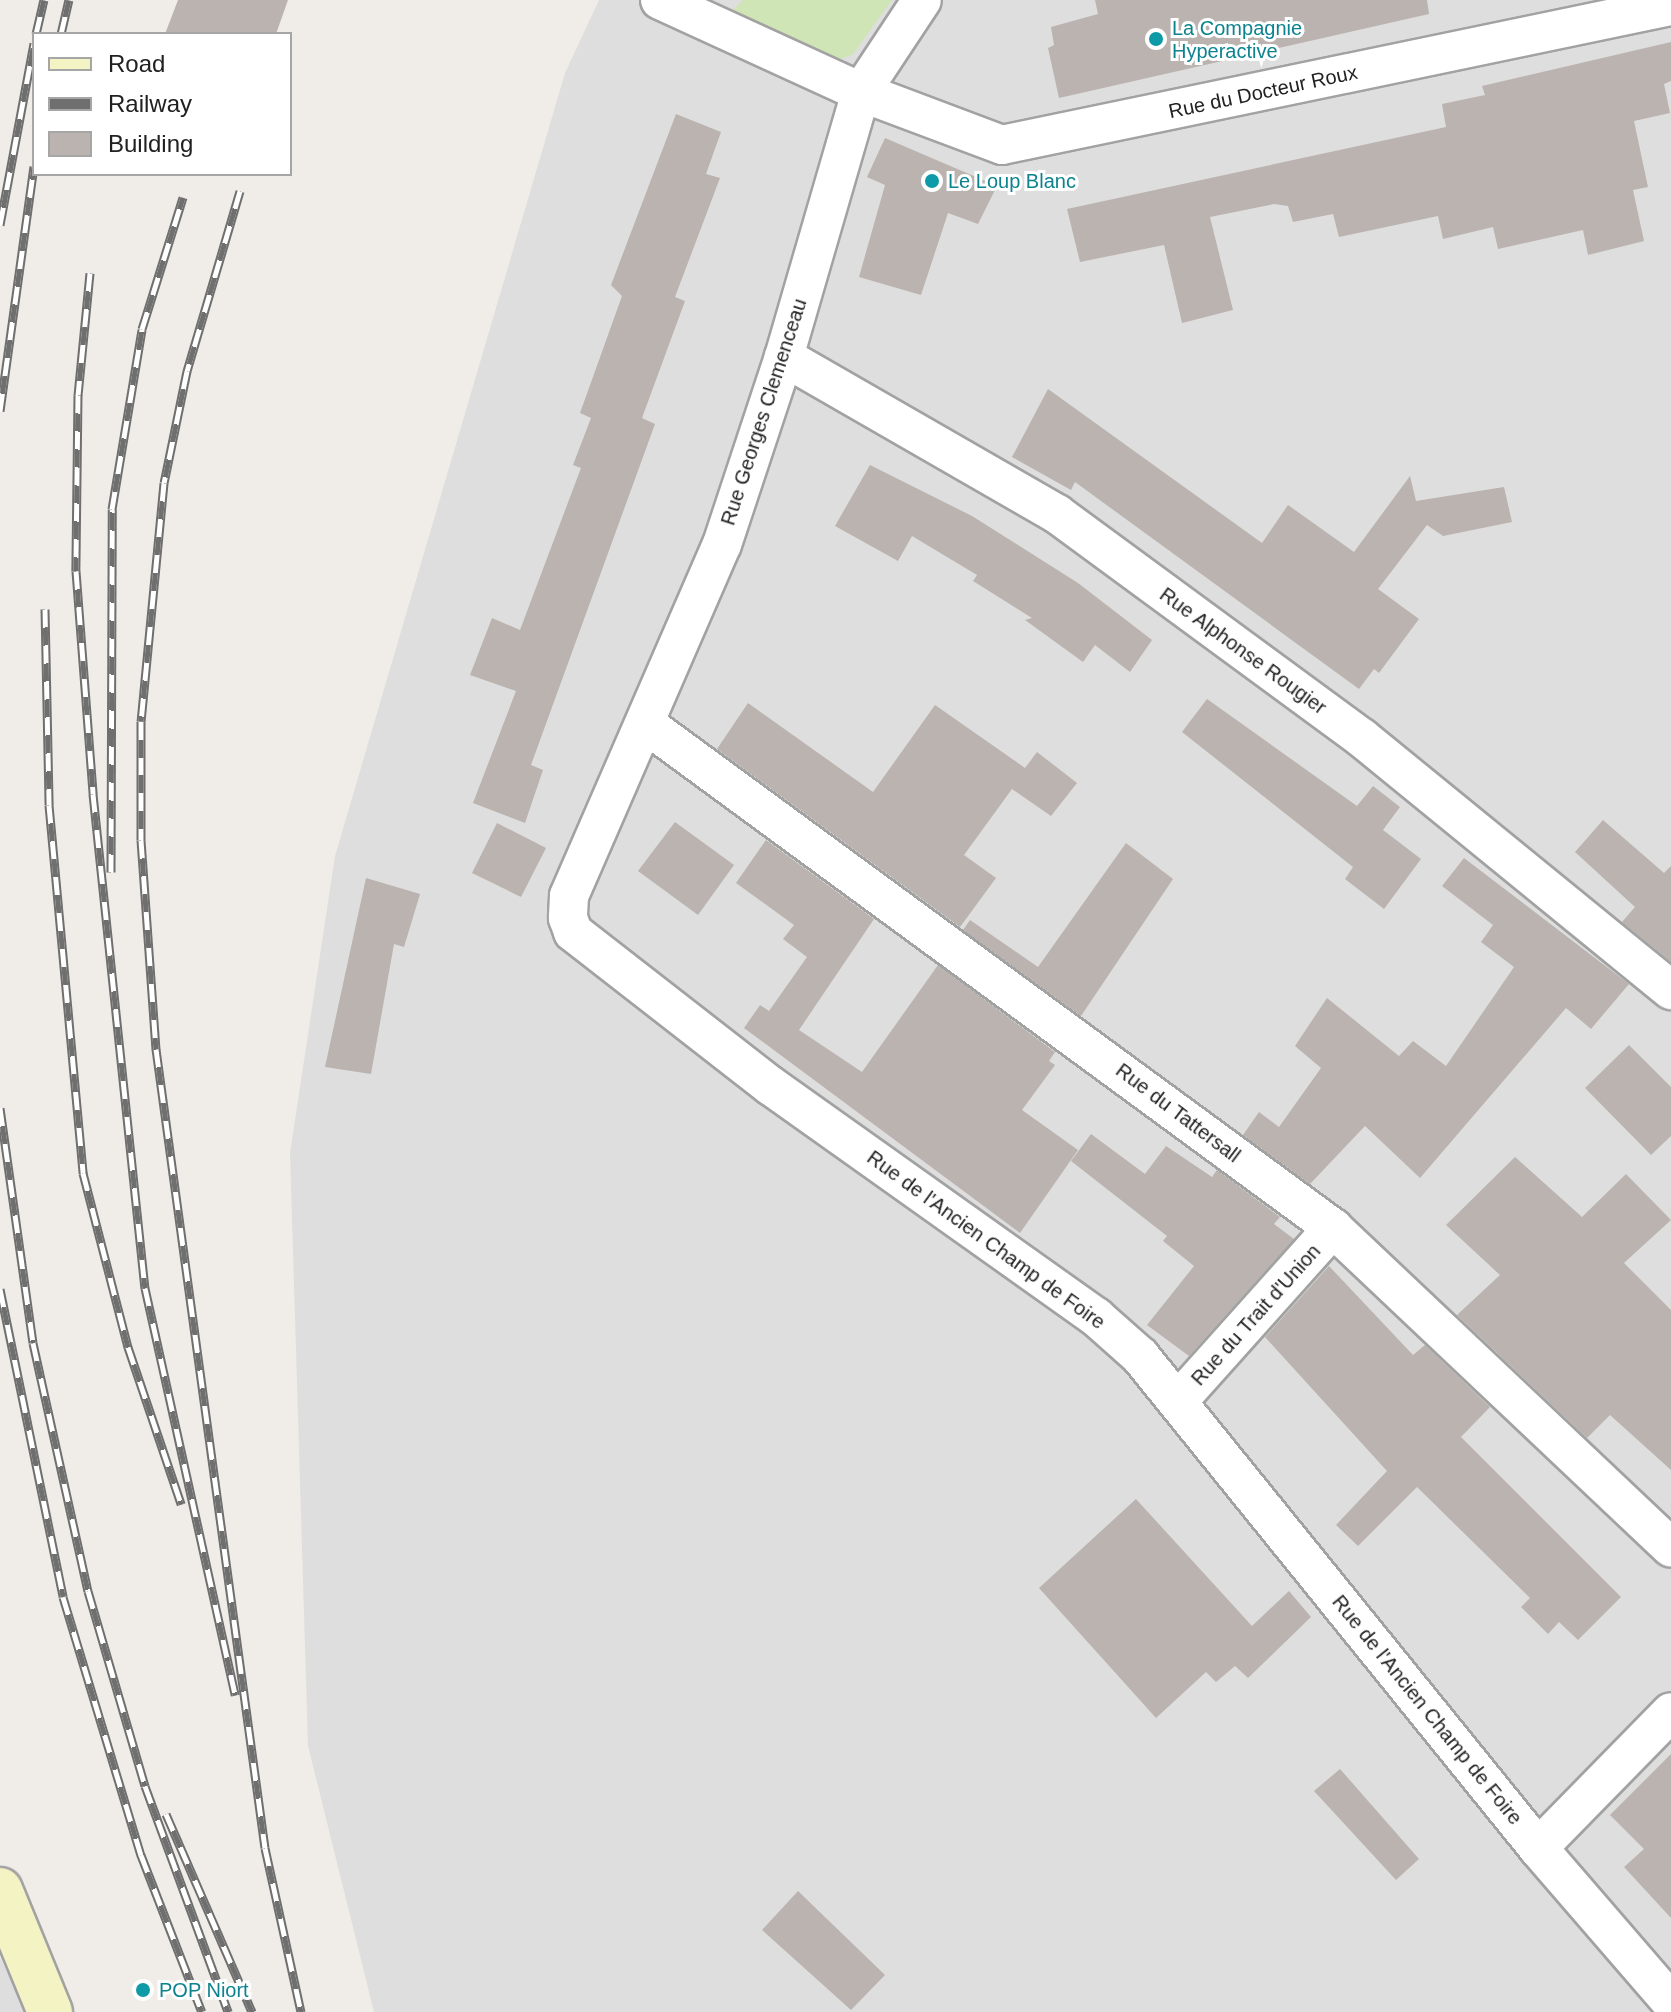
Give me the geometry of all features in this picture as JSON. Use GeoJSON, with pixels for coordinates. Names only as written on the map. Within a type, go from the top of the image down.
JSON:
{"type":"FeatureCollection","features":[{"type":"Feature","properties":{"kind":"main road"},"geometry":{"type":"LineString","coordinates":[[3,1906],[50,2012]]}},
{"type":"Feature","properties":{"kind":"street","name":"Rue du Docteur Roux"},"geometry":{"type":"LineString","coordinates":[[660,0],[861,92],[1002,145],[1671,6]]}},
{"type":"Feature","properties":{"kind":"street","name":"Rue Georges Clemenceau"},"geometry":{"type":"LineString","coordinates":[[647,725],[722,544],[784,357],[861,92],[922,0]]}},
{"type":"Feature","properties":{"kind":"street","name":"Rue Alphonse Rougier"},"geometry":{"type":"LineString","coordinates":[[784,357],[1057,514],[1362,738],[1671,990]]}},
{"type":"Feature","properties":{"kind":"street","name":"Rue de l'Ancien Champ de Foire"},"geometry":{"type":"LineString","coordinates":[[647,725],[569,896],[573,932],[771,1086],[1096,1317],[1179,1400],[1538,1848],[1671,2002]]}},
{"type":"Feature","properties":{"kind":"street","name":"Rue du Tattersall"},"geometry":{"type":"LineString","coordinates":[[647,725],[924,922],[1333,1228],[1671,1548]]}},
{"type":"Feature","properties":{"kind":"street","name":"Rue du Trait d'Union"},"geometry":{"type":"LineString","coordinates":[[1179,1400],[1333,1228]]}},
{"type":"Feature","properties":{"kind":"street"},"geometry":{"type":"LineString","coordinates":[[1538,1848],[1671,1712]]}},
{"type":"Feature","properties":{"kind":"shaded area"},"geometry":{"type":"Polygon","coordinates":[[[599,0],[1671,0],[1671,2012],[374,2012],[308,1746],[290,1153],[335,856],[565,73],[599,0]]]}},
{"type":"Feature","properties":{"kind":"shaded area"},"geometry":{"type":"Polygon","coordinates":[[[0,1957],[26,2012],[0,2012],[0,1957]]]}},
{"type":"Feature","properties":{"kind":"green space"},"geometry":{"type":"Polygon","coordinates":[[[743,0],[892,0],[853,54],[841,59],[731,12],[743,0]]]}},
{"type":"Feature","properties":{"kind":"building"},"geometry":{"type":"Polygon","coordinates":[[[178,0],[288,0],[277,32],[166,32],[178,0]]]}},
{"type":"Feature","properties":{"kind":"building"},"geometry":{"type":"Polygon","coordinates":[[[1095,0],[1427,0],[1429,14],[1059,98],[1048,48],[1054,45],[1051,27],[1098,14],[1095,0]]]}},
{"type":"Feature","properties":{"kind":"building"},"geometry":{"type":"Polygon","coordinates":[[[1671,42],[1671,81],[1664,84],[1670,113],[1634,121],[1648,187],[1633,190],[1644,241],[1588,255],[1583,230],[1498,249],[1493,227],[1443,239],[1438,216],[1339,237],[1333,214],[1293,222],[1288,206],[1274,204],[1210,217],[1233,310],[1182,323],[1164,245],[1080,262],[1067,209],[1446,127],[1442,104],[1485,95],[1482,86],[1671,42]]]}},
{"type":"Feature","properties":{"kind":"building"},"geometry":{"type":"Polygon","coordinates":[[[676,114],[721,132],[706,174],[720,178],[675,297],[685,301],[642,418],[655,424],[531,765],[543,770],[525,823],[473,803],[516,691],[470,675],[492,618],[520,630],[581,468],[573,465],[591,418],[580,413],[622,296],[611,285],[676,114]]]}},
{"type":"Feature","properties":{"kind":"building"},"geometry":{"type":"Polygon","coordinates":[[[885,138],[997,186],[978,224],[948,213],[921,295],[859,277],[885,185],[867,177],[885,138]]]}},
{"type":"Feature","properties":{"kind":"building"},"geometry":{"type":"Polygon","coordinates":[[[1048,389],[1262,543],[1288,505],[1354,552],[1410,476],[1416,501],[1504,487],[1512,522],[1443,536],[1427,525],[1378,589],[1419,619],[1379,673],[1374,669],[1359,689],[1075,482],[1071,490],[1012,457],[1048,389]]]}},
{"type":"Feature","properties":{"kind":"building"},"geometry":{"type":"Polygon","coordinates":[[[870,465],[972,516],[1078,583],[1152,640],[1130,672],[1095,645],[1083,662],[1025,620],[1032,618],[973,581],[977,575],[912,536],[898,561],[835,526],[870,465]]]}},
{"type":"Feature","properties":{"kind":"building"},"geometry":{"type":"Polygon","coordinates":[[[1207,699],[1357,806],[1373,786],[1400,807],[1383,830],[1421,859],[1384,909],[1345,879],[1353,867],[1182,732],[1207,699]]]}},
{"type":"Feature","properties":{"kind":"building"},"geometry":{"type":"Polygon","coordinates":[[[748,703],[873,792],[935,705],[1025,768],[1037,752],[1077,783],[1051,816],[1012,789],[964,855],[996,878],[960,927],[717,749],[748,703]]]}},
{"type":"Feature","properties":{"kind":"building"},"geometry":{"type":"Polygon","coordinates":[[[1603,820],[1664,873],[1671,866],[1671,962],[1622,922],[1635,907],[1575,852],[1603,820]]]}},
{"type":"Feature","properties":{"kind":"building"},"geometry":{"type":"Polygon","coordinates":[[[675,822],[734,865],[698,915],[638,871],[675,822]]]}},
{"type":"Feature","properties":{"kind":"building"},"geometry":{"type":"Polygon","coordinates":[[[497,823],[546,848],[521,897],[472,873],[497,823]]]}},
{"type":"Feature","properties":{"kind":"building"},"geometry":{"type":"Polygon","coordinates":[[[766,840],[874,919],[799,1030],[862,1072],[938,965],[1055,1052],[1049,1061],[1055,1065],[1022,1110],[1078,1150],[1020,1233],[744,1028],[760,1005],[769,1011],[807,957],[783,939],[794,925],[736,883],[766,840]]]}},
{"type":"Feature","properties":{"kind":"building"},"geometry":{"type":"Polygon","coordinates":[[[1126,843],[1173,879],[1081,1016],[963,930],[970,920],[1038,967],[1126,843]]]}},
{"type":"Feature","properties":{"kind":"building"},"geometry":{"type":"Polygon","coordinates":[[[1464,858],[1629,984],[1591,1029],[1566,1008],[1420,1178],[1365,1126],[1310,1184],[1243,1135],[1259,1112],[1279,1127],[1321,1068],[1295,1046],[1327,998],[1399,1056],[1413,1041],[1446,1066],[1514,967],[1481,942],[1493,925],[1442,886],[1464,858]]]}},
{"type":"Feature","properties":{"kind":"building"},"geometry":{"type":"Polygon","coordinates":[[[366,878],[420,894],[404,947],[394,944],[371,1074],[325,1067],[366,878]]]}},
{"type":"Feature","properties":{"kind":"building"},"geometry":{"type":"Polygon","coordinates":[[[1629,1045],[1671,1087],[1671,1136],[1651,1155],[1585,1088],[1629,1045]]]}},
{"type":"Feature","properties":{"kind":"building"},"geometry":{"type":"Polygon","coordinates":[[[1091,1134],[1145,1174],[1166,1146],[1212,1177],[1217,1170],[1280,1217],[1274,1224],[1294,1239],[1189,1356],[1147,1325],[1194,1266],[1163,1241],[1167,1236],[1071,1161],[1091,1134]]]}},
{"type":"Feature","properties":{"kind":"building"},"geometry":{"type":"Polygon","coordinates":[[[1515,1157],[1582,1217],[1626,1174],[1671,1220],[1624,1263],[1671,1310],[1671,1470],[1610,1415],[1587,1438],[1457,1315],[1500,1275],[1446,1225],[1515,1157]]]}},
{"type":"Feature","properties":{"kind":"building"},"geometry":{"type":"Polygon","coordinates":[[[1329,1266],[1413,1355],[1425,1345],[1490,1407],[1461,1437],[1621,1597],[1578,1640],[1559,1622],[1548,1634],[1521,1607],[1530,1598],[1417,1487],[1358,1546],[1336,1525],[1387,1471],[1265,1337],[1329,1266]]]}},
{"type":"Feature","properties":{"kind":"building"},"geometry":{"type":"Polygon","coordinates":[[[1136,1499],[1252,1626],[1289,1591],[1311,1617],[1248,1678],[1235,1666],[1216,1682],[1206,1672],[1156,1718],[1039,1588],[1136,1499]]]}},
{"type":"Feature","properties":{"kind":"building"},"geometry":{"type":"Polygon","coordinates":[[[1671,1754],[1671,1918],[1624,1867],[1644,1849],[1610,1815],[1671,1754]]]}},
{"type":"Feature","properties":{"kind":"building"},"geometry":{"type":"Polygon","coordinates":[[[1340,1769],[1419,1859],[1396,1880],[1314,1791],[1340,1769]]]}},
{"type":"Feature","properties":{"kind":"building"},"geometry":{"type":"Polygon","coordinates":[[[798,1891],[885,1975],[851,2010],[762,1930],[798,1891]]]}},
{"type":"Feature","properties":{"kind":"railway"},"geometry":{"type":"LineString","coordinates":[[36,32],[44,0]]}},
{"type":"Feature","properties":{"kind":"railway"},"geometry":{"type":"LineString","coordinates":[[61,32],[69,0]]}},
{"type":"Feature","properties":{"kind":"railway"},"geometry":{"type":"LineString","coordinates":[[0,225],[32,54]]}},
{"type":"Feature","properties":{"kind":"railway"},"geometry":{"type":"LineString","coordinates":[[0,411],[33,176]]}},
{"type":"Feature","properties":{"kind":"railway"},"geometry":{"type":"LineString","coordinates":[[240,191],[187,371],[164,483],[141,721],[141,840],[156,1049],[265,1848],[301,2012]]}},
{"type":"Feature","properties":{"kind":"railway"},"geometry":{"type":"LineString","coordinates":[[111,872],[112,509],[142,329],[183,197]]}},
{"type":"Feature","properties":{"kind":"railway"},"geometry":{"type":"LineString","coordinates":[[90,273],[78,395],[76,571],[93,794],[145,1288],[235,1695]]}},
{"type":"Feature","properties":{"kind":"railway"},"geometry":{"type":"LineString","coordinates":[[45,609],[49,805],[83,1173],[128,1347],[181,1504]]}},
{"type":"Feature","properties":{"kind":"railway"},"geometry":{"type":"LineString","coordinates":[[0,1108],[33,1343],[88,1591],[145,1786],[228,2012]]}},
{"type":"Feature","properties":{"kind":"railway"},"geometry":{"type":"LineString","coordinates":[[0,1289],[63,1597],[141,1855],[202,2012]]}},
{"type":"Feature","properties":{"kind":"railway"},"geometry":{"type":"LineString","coordinates":[[166,1814],[252,2012]]}},
{"type":"Feature","properties":{"kind":"place","name":"La Compagnie Hyperactive"},"geometry":{"type":"Point","coordinates":[1156,39]}},
{"type":"Feature","properties":{"kind":"place","name":"Le Loup Blanc"},"geometry":{"type":"Point","coordinates":[932,181]}},
{"type":"Feature","properties":{"kind":"place","name":"POP Niort"},"geometry":{"type":"Point","coordinates":[143,1990]}}]}
